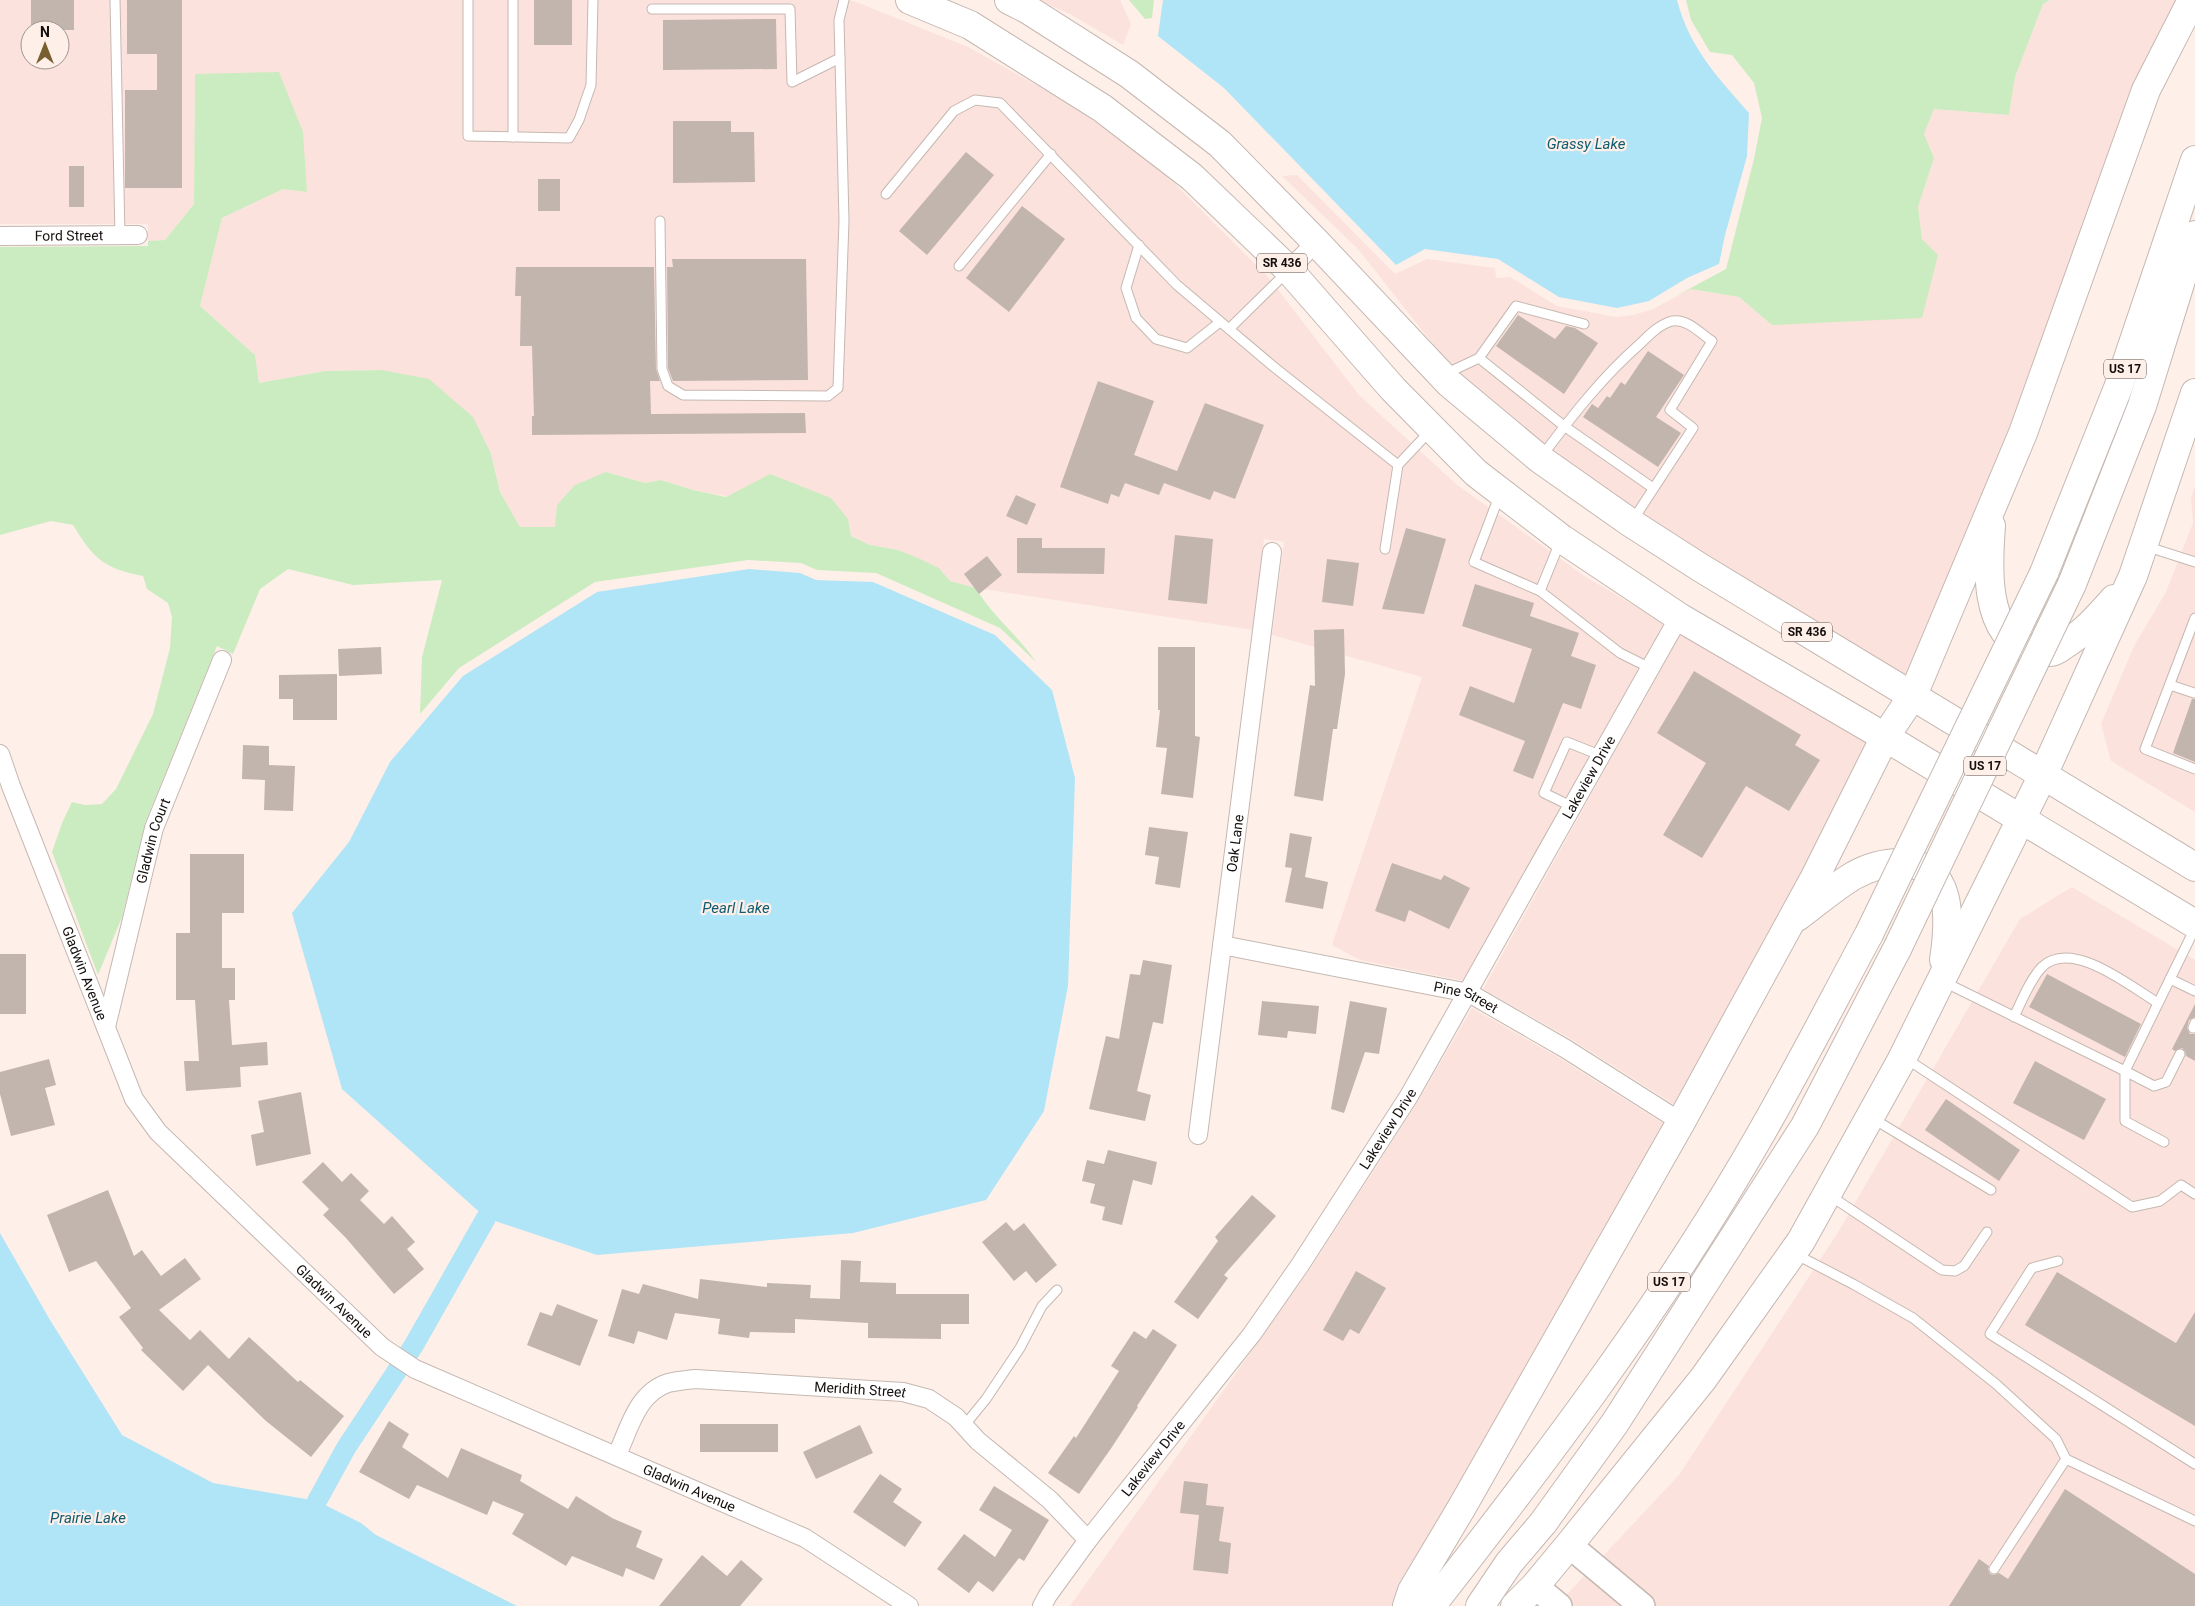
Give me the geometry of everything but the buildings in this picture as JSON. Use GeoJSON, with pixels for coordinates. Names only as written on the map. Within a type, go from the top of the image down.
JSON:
{"type":"FeatureCollection","features":[{"type":"Feature","properties":{"kind":"main road","name":"SR 436"},"geometry":{"type":"LineString","coordinates":[[910,0],[970,25],[1102,108],[1192,177],[1289,270],[1393,388],[1476,473],[1562,539],[1679,617],[1885,737],[2195,924]]}},
{"type":"Feature","properties":{"kind":"main road","name":"SR 436"},"geometry":{"type":"LineString","coordinates":[[1009,0],[1027,9],[1129,74],[1220,144],[1316,242],[1442,376],[1540,459],[1631,523],[1700,568],[2195,867]]}},
{"type":"Feature","properties":{"kind":"main road"},"geometry":{"type":"LineString","coordinates":[[1406,1606],[1412,1591],[1681,1122],[1790,922],[1885,737],[1913,695],[2023,433],[2146,90],[2192,0]]}},
{"type":"Feature","properties":{"kind":"main road","name":"US 17"},"geometry":{"type":"LineString","coordinates":[[1431,1606],[1590,1398],[1668,1283],[1746,1161],[1869,934],[2044,573],[2118,388],[2195,160]]}},
{"type":"Feature","properties":{"kind":"main road","name":"US 17"},"geometry":{"type":"LineString","coordinates":[[1480,1606],[1509,1563],[1543,1523],[1615,1423],[1805,1126],[1898,947],[2072,584],[2142,406],[2195,235]]}},
{"type":"Feature","properties":{"kind":"main road"},"geometry":{"type":"LineString","coordinates":[[1515,1606],[1535,1586],[1569,1545],[1703,1379],[1792,1253],[1826,1194],[1903,1056],[2022,821],[2132,579],[2195,393]]}},
{"type":"Feature","properties":{"kind":"main road"},"geometry":{"type":"LineString","coordinates":[[1992,507],[1989,558],[1992,601],[2000,626],[2008,636],[2022,647],[2034,651],[2052,652],[2079,636],[2132,579]]}},
{"type":"Feature","properties":{"kind":"main road"},"geometry":{"type":"LineString","coordinates":[[1790,922],[1852,877],[1874,866],[1891,863],[1920,865],[1933,873],[1941,887],[1947,905],[1949,927],[1941,981]]}},
{"type":"Feature","properties":{"kind":"street","name":"Ford Street"},"geometry":{"type":"LineString","coordinates":[[0,236],[138,235]]}},
{"type":"Feature","properties":{"kind":"street"},"geometry":{"type":"LineString","coordinates":[[1289,270],[1316,242]]}},
{"type":"Feature","properties":{"kind":"street","name":"Oak Lane"},"geometry":{"type":"LineString","coordinates":[[1198,1135],[1272,552]]}},
{"type":"Feature","properties":{"kind":"street","name":"Lakeview Drive"},"geometry":{"type":"LineString","coordinates":[[1042,1606],[1088,1540],[1252,1334],[1300,1265],[1409,1096],[1469,993],[1679,617]]}},
{"type":"Feature","properties":{"kind":"street","name":"Gladwin Court"},"geometry":{"type":"LineString","coordinates":[[106,1027],[154,828],[222,660]]}},
{"type":"Feature","properties":{"kind":"street","name":"Gladwin Avenue"},"geometry":{"type":"LineString","coordinates":[[0,754],[134,1099],[158,1132],[382,1347],[415,1369],[617,1455],[804,1538],[909,1606]]}},
{"type":"Feature","properties":{"kind":"street","name":"Pine Street"},"geometry":{"type":"LineString","coordinates":[[1222,944],[1469,993],[1566,1049],[1681,1122]]}},
{"type":"Feature","properties":{"kind":"street","name":"Meridith Street"},"geometry":{"type":"LineString","coordinates":[[617,1455],[638,1406],[651,1392],[668,1383],[696,1379],[903,1392],[929,1399],[956,1417],[978,1441],[1050,1500],[1088,1540]]}},
{"type":"Feature","properties":{"kind":"street"},"geometry":{"type":"LineString","coordinates":[[1569,1545],[1642,1606]]}},
{"type":"Feature","properties":{"kind":"street"},"geometry":{"type":"LineString","coordinates":[[1535,1586],[1559,1606]]}},
{"type":"Feature","properties":{"kind":"lane"},"geometry":{"type":"LineString","coordinates":[[115,0],[120,236]]}},
{"type":"Feature","properties":{"kind":"lane"},"geometry":{"type":"LineString","coordinates":[[468,0],[468,136],[569,138],[579,120],[591,85],[593,0]]}},
{"type":"Feature","properties":{"kind":"lane"},"geometry":{"type":"LineString","coordinates":[[513,0],[513,137]]}},
{"type":"Feature","properties":{"kind":"lane"},"geometry":{"type":"LineString","coordinates":[[660,221],[662,369],[668,386],[683,395],[828,396],[838,388],[844,221],[839,20],[844,0]]}},
{"type":"Feature","properties":{"kind":"lane"},"geometry":{"type":"LineString","coordinates":[[652,9],[790,9],[792,82],[840,58]]}},
{"type":"Feature","properties":{"kind":"lane"},"geometry":{"type":"LineString","coordinates":[[886,194],[954,111],[975,100],[1000,103],[1178,285],[1274,368],[1398,465]]}},
{"type":"Feature","properties":{"kind":"lane"},"geometry":{"type":"LineString","coordinates":[[959,266],[1051,154]]}},
{"type":"Feature","properties":{"kind":"lane"},"geometry":{"type":"LineString","coordinates":[[1139,245],[1126,288],[1136,318],[1156,339],[1187,348],[1220,322]]}},
{"type":"Feature","properties":{"kind":"lane"},"geometry":{"type":"LineString","coordinates":[[1229,329],[1289,270]]}},
{"type":"Feature","properties":{"kind":"lane"},"geometry":{"type":"LineString","coordinates":[[1442,376],[1479,358],[1516,306],[1584,324]]}},
{"type":"Feature","properties":{"kind":"lane"},"geometry":{"type":"LineString","coordinates":[[1540,459],[1575,412],[1620,361],[1655,330],[1672,321],[1684,321],[1712,341],[1670,410],[1693,428],[1631,523]]}},
{"type":"Feature","properties":{"kind":"lane"},"geometry":{"type":"LineString","coordinates":[[1479,358],[1564,426],[1653,488]]}},
{"type":"Feature","properties":{"kind":"lane"},"geometry":{"type":"LineString","coordinates":[[1386,549],[1398,465],[1433,429]]}},
{"type":"Feature","properties":{"kind":"lane"},"geometry":{"type":"LineString","coordinates":[[1501,492],[1474,562],[1540,591],[1620,653],[1650,668]]}},
{"type":"Feature","properties":{"kind":"lane"},"geometry":{"type":"LineString","coordinates":[[1540,591],[1562,539]]}},
{"type":"Feature","properties":{"kind":"lane"},"geometry":{"type":"LineString","coordinates":[[2144,545],[2195,562]]}},
{"type":"Feature","properties":{"kind":"lane"},"geometry":{"type":"LineString","coordinates":[[2195,618],[2145,749],[2195,769]]}},
{"type":"Feature","properties":{"kind":"lane"},"geometry":{"type":"LineString","coordinates":[[2170,684],[2194,693]]}},
{"type":"Feature","properties":{"kind":"lane"},"geometry":{"type":"LineString","coordinates":[[1573,807],[1544,793],[1567,742],[1602,756]]}},
{"type":"Feature","properties":{"kind":"lane"},"geometry":{"type":"LineString","coordinates":[[2164,1142],[2125,1121],[2125,1071],[2195,928]]}},
{"type":"Feature","properties":{"kind":"lane"},"geometry":{"type":"LineString","coordinates":[[2014,1016],[2042,967],[2058,957],[2083,960],[2158,1004]]}},
{"type":"Feature","properties":{"kind":"lane"},"geometry":{"type":"LineString","coordinates":[[2170,979],[2195,991]]}},
{"type":"Feature","properties":{"kind":"lane"},"geometry":{"type":"LineString","coordinates":[[1941,981],[2154,1086],[2166,1082],[2180,1054]]}},
{"type":"Feature","properties":{"kind":"lane"},"geometry":{"type":"LineString","coordinates":[[1903,1056],[2132,1207],[2160,1201],[2181,1185],[2195,1194]]}},
{"type":"Feature","properties":{"kind":"lane"},"geometry":{"type":"LineString","coordinates":[[1869,1117],[1991,1190]]}},
{"type":"Feature","properties":{"kind":"lane"},"geometry":{"type":"LineString","coordinates":[[1826,1194],[1942,1270],[1955,1272],[1964,1266],[1987,1232]]}},
{"type":"Feature","properties":{"kind":"lane"},"geometry":{"type":"LineString","coordinates":[[1792,1253],[1853,1284],[1913,1318],[1996,1384],[2056,1439],[2066,1459],[2195,1521]]}},
{"type":"Feature","properties":{"kind":"lane"},"geometry":{"type":"LineString","coordinates":[[2058,1261],[2032,1268],[1990,1334],[2195,1464]]}},
{"type":"Feature","properties":{"kind":"lane"},"geometry":{"type":"LineString","coordinates":[[964,1426],[986,1399],[1020,1348],[1042,1306],[1058,1290]]}},
{"type":"Feature","properties":{"kind":"lane"},"geometry":{"type":"LineString","coordinates":[[1994,1569],[2066,1459]]}},
{"type":"Feature","properties":{"kind":"shaded area"},"geometry":{"type":"Polygon","coordinates":[[[0,0],[849,0],[968,47],[1070,104],[1163,172],[1269,278],[1359,395],[1456,484],[1586,577],[1664,623],[1464,981],[1360,960],[1332,945],[1422,677],[1272,635],[1284,542],[1264,539],[1253,630],[976,588],[950,581],[939,568],[898,550],[870,545],[851,536],[848,519],[693,490],[661,480],[645,483],[606,472],[558,505],[556,527],[520,527],[500,492],[491,454],[382,370],[325,371],[259,383],[255,355],[200,306],[222,218],[283,189],[306,192],[195,74],[194,204],[165,240],[148,241],[148,224],[0,224],[0,0]]]}},
{"type":"Feature","properties":{"kind":"shaded area"},"geometry":{"type":"Polygon","coordinates":[[[1038,0],[1120,0],[1131,24],[1123,45],[1070,14],[1038,0]]]}},
{"type":"Feature","properties":{"kind":"shaded area"},"geometry":{"type":"Polygon","coordinates":[[[2050,0],[2181,0],[2014,429],[1908,680],[1705,558],[1545,449],[1471,388],[1444,358],[1358,249],[1282,176],[1297,175],[1395,274],[1427,259],[1495,268],[1496,278],[1510,277],[1557,306],[1616,317],[1634,315],[1653,309],[1691,289],[1739,297],[1772,325],[1922,239],[1918,207],[1934,158],[1924,134],[1934,109],[2009,115],[2015,77],[2043,4],[2050,0]]]}},
{"type":"Feature","properties":{"kind":"shaded area"},"geometry":{"type":"Polygon","coordinates":[[[2195,486],[2195,812],[2111,761],[2101,724],[2134,646],[2166,592],[2193,523],[2191,498],[2195,486]]]}},
{"type":"Feature","properties":{"kind":"shaded area"},"geometry":{"type":"Polygon","coordinates":[[[1681,633],[1871,744],[1678,1107],[1571,1039],[1483,989],[1681,633]]]}},
{"type":"Feature","properties":{"kind":"shaded area"},"geometry":{"type":"Polygon","coordinates":[[[2072,887],[2195,960],[2195,1606],[1556,1606],[1679,1475],[1837,1234],[2020,919],[2072,887]]]}},
{"type":"Feature","properties":{"kind":"shaded area"},"geometry":{"type":"Polygon","coordinates":[[[1472,1008],[1561,1059],[1667,1126],[1396,1606],[1070,1606],[1308,1272],[1417,1103],[1472,1008]]]}},
{"type":"Feature","properties":{"kind":"green space"},"geometry":{"type":"Polygon","coordinates":[[[1129,0],[1154,0],[1152,18],[1145,19],[1129,0]]]}},
{"type":"Feature","properties":{"kind":"green space"},"geometry":{"type":"Polygon","coordinates":[[[1686,0],[2050,0],[2043,4],[2015,77],[2009,115],[1934,109],[1924,134],[1934,158],[1918,207],[1922,239],[1938,255],[1922,318],[1772,325],[1739,297],[1691,289],[1674,297],[1726,269],[1754,159],[1762,118],[1754,83],[1732,55],[1710,52],[1691,20],[1686,0]]]}},
{"type":"Feature","properties":{"kind":"green space"},"geometry":{"type":"Polygon","coordinates":[[[279,72],[303,132],[307,192],[283,189],[222,218],[200,306],[255,355],[259,383],[325,371],[382,370],[429,379],[473,417],[491,454],[500,492],[520,527],[555,527],[557,505],[575,485],[606,472],[645,483],[661,480],[693,490],[726,497],[770,474],[831,498],[848,519],[851,536],[870,545],[898,550],[918,558],[939,568],[950,581],[976,588],[990,608],[1036,662],[1000,628],[876,573],[817,570],[801,563],[748,560],[595,582],[459,668],[420,714],[422,657],[442,580],[353,585],[288,569],[260,589],[233,654],[217,646],[145,823],[122,917],[98,975],[52,852],[72,802],[85,805],[102,804],[116,789],[153,714],[170,648],[172,617],[168,603],[147,589],[143,576],[118,569],[101,560],[87,546],[73,525],[51,521],[0,535],[0,247],[148,246],[148,241],[165,240],[194,204],[195,74],[279,72]]]}},
{"type":"Feature","properties":{"kind":"water","name":"Grassy Lake"},"geometry":{"type":"Polygon","coordinates":[[[1163,0],[1677,0],[1689,33],[1697,48],[1749,113],[1747,156],[1719,264],[1687,278],[1649,301],[1617,308],[1559,297],[1498,259],[1425,249],[1396,265],[1224,88],[1158,36],[1163,0]]]}},
{"type":"Feature","properties":{"kind":"water","name":"Pearl Lake"},"geometry":{"type":"Polygon","coordinates":[[[749,569],[800,573],[816,580],[873,582],[995,635],[1052,690],[1075,778],[1068,986],[1044,1111],[986,1200],[853,1233],[597,1255],[486,1218],[342,1089],[292,913],[349,842],[390,762],[463,676],[597,592],[749,569]]]}},
{"type":"Feature","properties":{"kind":"water","name":"Prairie Lake"},"geometry":{"type":"Polygon","coordinates":[[[0,1233],[50,1320],[122,1435],[213,1483],[317,1501],[361,1523],[376,1535],[517,1606],[0,1606],[0,1233]]]}},
{"type":"Feature","properties":{"kind":"waterway"},"geometry":{"type":"LineString","coordinates":[[317,1501],[346,1448],[414,1345],[486,1218]]}}]}
